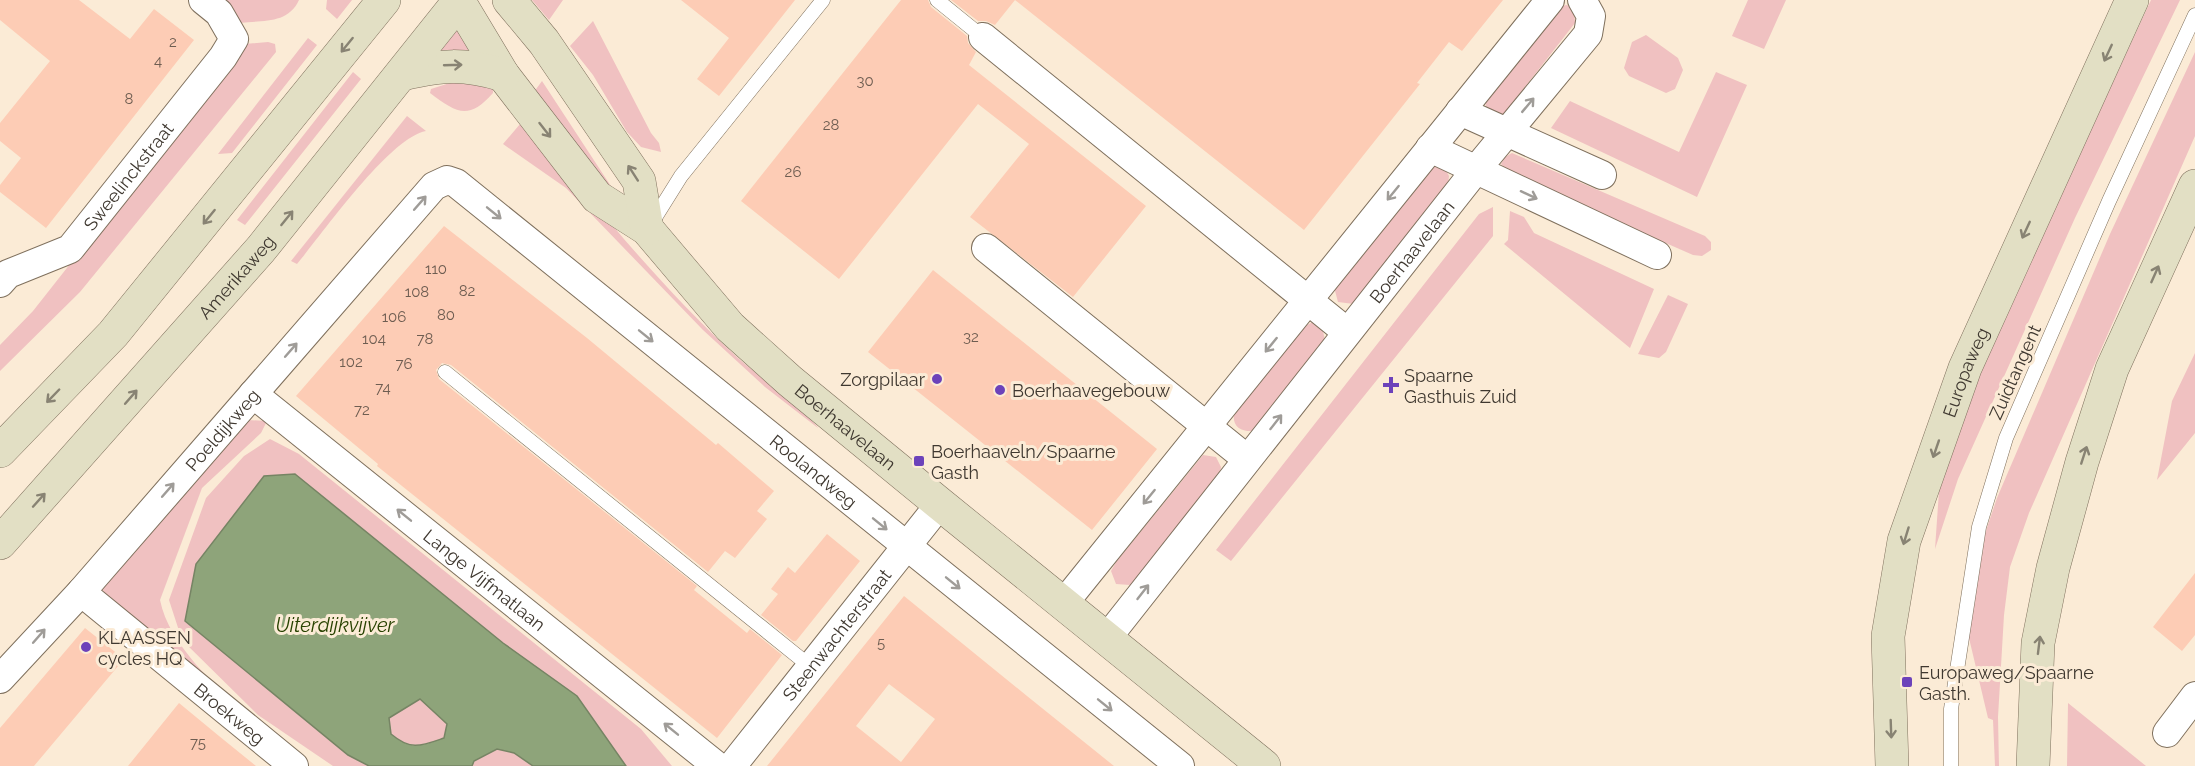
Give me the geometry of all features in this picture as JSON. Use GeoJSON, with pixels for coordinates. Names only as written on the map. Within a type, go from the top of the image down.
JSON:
{"type":"FeatureCollection","features":[{"type":"Feature","properties":{"kind":"main road"},"geometry":{"type":"LineString","coordinates":[[0,452],[113,333],[384,0]]}},
{"type":"Feature","properties":{"kind":"main road","name":"Boerhaavelaan"},"geometry":{"type":"LineString","coordinates":[[459,0],[502,75],[597,197],[647,229],[730,327],[790,381],[1264,766]]}},
{"type":"Feature","properties":{"kind":"main road","name":"Amerikaweg"},"geometry":{"type":"LineString","coordinates":[[0,543],[261,249],[403,74],[459,0]]}},
{"type":"Feature","properties":{"kind":"main road"},"geometry":{"type":"LineString","coordinates":[[509,0],[551,51],[639,181],[647,229]]}},
{"type":"Feature","properties":{"kind":"main road","name":"Europaweg"},"geometry":{"type":"LineString","coordinates":[[1892,766],[1888,636],[1904,541],[1965,368],[2132,0]]}},
{"type":"Feature","properties":{"kind":"main road"},"geometry":{"type":"LineString","coordinates":[[403,74],[454,64],[473,66],[502,75]]}},
{"type":"Feature","properties":{"kind":"main road"},"geometry":{"type":"LineString","coordinates":[[2033,766],[2038,643],[2054,568],[2082,462],[2112,369],[2195,186]]}},
{"type":"Feature","properties":{"kind":"street","name":"Sweelinckstraat"},"geometry":{"type":"LineString","coordinates":[[0,283],[8,274],[70,249],[223,57],[234,39],[219,13],[202,0]]}},
{"type":"Feature","properties":{"kind":"street"},"geometry":{"type":"LineString","coordinates":[[1064,603],[1550,0]]}},
{"type":"Feature","properties":{"kind":"street","name":"Boerhaavelaan"},"geometry":{"type":"LineString","coordinates":[[1107,638],[1506,132],[1588,34],[1591,16],[1582,0]]}},
{"type":"Feature","properties":{"kind":"street"},"geometry":{"type":"LineString","coordinates":[[979,33],[1347,332]]}},
{"type":"Feature","properties":{"kind":"street"},"geometry":{"type":"LineString","coordinates":[[1460,111],[1602,175]]}},
{"type":"Feature","properties":{"kind":"street"},"geometry":{"type":"LineString","coordinates":[[1430,148],[1657,255]]}},
{"type":"Feature","properties":{"kind":"street","name":"Poeldijkweg"},"geometry":{"type":"LineString","coordinates":[[0,679],[81,592],[434,186],[447,180]]}},
{"type":"Feature","properties":{"kind":"street","name":"Roolandweg"},"geometry":{"type":"LineString","coordinates":[[447,180],[466,190],[1180,766]]}},
{"type":"Feature","properties":{"kind":"street"},"geometry":{"type":"LineString","coordinates":[[986,248],[1247,459]]}},
{"type":"Feature","properties":{"kind":"street","name":"Lange Vijfmatlaan"},"geometry":{"type":"LineString","coordinates":[[253,394],[717,766]]}},
{"type":"Feature","properties":{"kind":"street","name":"Steenwachterstraat"},"geometry":{"type":"LineString","coordinates":[[732,766],[940,504]]}},
{"type":"Feature","properties":{"kind":"street","name":"Broekweg"},"geometry":{"type":"LineString","coordinates":[[81,592],[294,766]]}},
{"type":"Feature","properties":{"kind":"street"},"geometry":{"type":"LineString","coordinates":[[2167,733],[2195,696]]}},
{"type":"Feature","properties":{"kind":"lane"},"geometry":{"type":"LineString","coordinates":[[647,229],[681,176],[823,0]]}},
{"type":"Feature","properties":{"kind":"lane"},"geometry":{"type":"LineString","coordinates":[[937,0],[979,33]]}},
{"type":"Feature","properties":{"kind":"lane","name":"Zuidtangent"},"geometry":{"type":"LineString","coordinates":[[1951,766],[1951,709],[1979,527],[2006,438],[2109,201],[2195,15]]}},
{"type":"Feature","properties":{"kind":"lane"},"geometry":{"type":"LineString","coordinates":[[445,372],[811,667]]}},
{"type":"Feature","properties":{"kind":"shaded area"},"geometry":{"type":"Polygon","coordinates":[[[221,0],[299,0],[289,13],[282,17],[240,23],[221,0]]]}},
{"type":"Feature","properties":{"kind":"shaded area"},"geometry":{"type":"Polygon","coordinates":[[[327,0],[352,0],[337,19],[326,9],[327,0]]]}},
{"type":"Feature","properties":{"kind":"shaded area"},"geometry":{"type":"Polygon","coordinates":[[[532,0],[563,0],[549,20],[532,0]]]}},
{"type":"Feature","properties":{"kind":"shaded area"},"geometry":{"type":"Polygon","coordinates":[[[1748,0],[1786,0],[1764,49],[1732,36],[1748,0]]]}},
{"type":"Feature","properties":{"kind":"shaded area"},"geometry":{"type":"Polygon","coordinates":[[[2151,0],[2180,0],[2075,218],[1958,479],[1935,549],[1941,462],[1959,415],[2151,0]]]}},
{"type":"Feature","properties":{"kind":"shaded area"},"geometry":{"type":"Polygon","coordinates":[[[1567,5],[1574,9],[1575,23],[1504,114],[1496,115],[1487,111],[1484,96],[1554,7],[1567,5]]]}},
{"type":"Feature","properties":{"kind":"shaded area"},"geometry":{"type":"Polygon","coordinates":[[[593,21],[651,133],[659,143],[661,152],[641,147],[627,132],[593,75],[570,46],[593,21]]]}},
{"type":"Feature","properties":{"kind":"shaded area"},"geometry":{"type":"Polygon","coordinates":[[[462,24],[478,49],[439,53],[462,24]]]}},
{"type":"Feature","properties":{"kind":"shaded area"},"geometry":{"type":"Polygon","coordinates":[[[1646,35],[1678,58],[1683,70],[1675,89],[1666,93],[1629,76],[1624,68],[1632,42],[1646,35]]]}},
{"type":"Feature","properties":{"kind":"shaded area"},"geometry":{"type":"Polygon","coordinates":[[[308,38],[317,45],[232,153],[218,154],[308,38]]]}},
{"type":"Feature","properties":{"kind":"shaded area"},"geometry":{"type":"Polygon","coordinates":[[[268,42],[275,44],[276,52],[80,292],[0,371],[0,345],[33,311],[234,56],[244,44],[268,42]]]}},
{"type":"Feature","properties":{"kind":"shaded area"},"geometry":{"type":"Polygon","coordinates":[[[2195,52],[2195,136],[2029,513],[2010,567],[2004,615],[1998,717],[1999,766],[1995,766],[1993,720],[1988,718],[1964,617],[1977,557],[1997,498],[2110,234],[2195,52]]]}},
{"type":"Feature","properties":{"kind":"shaded area"},"geometry":{"type":"Polygon","coordinates":[[[353,72],[361,79],[245,225],[237,220],[353,72]]]}},
{"type":"Feature","properties":{"kind":"shaded area"},"geometry":{"type":"Polygon","coordinates":[[[1716,72],[1747,85],[1697,197],[1551,128],[1570,101],[1679,152],[1716,72]]]}},
{"type":"Feature","properties":{"kind":"shaded area"},"geometry":{"type":"Polygon","coordinates":[[[459,80],[493,89],[493,93],[476,108],[462,111],[430,93],[431,89],[459,80]]]}},
{"type":"Feature","properties":{"kind":"shaded area"},"geometry":{"type":"Polygon","coordinates":[[[542,81],[620,200],[531,96],[542,81]]]}},
{"type":"Feature","properties":{"kind":"shaded area"},"geometry":{"type":"Polygon","coordinates":[[[407,116],[426,131],[411,137],[394,150],[357,188],[297,264],[291,261],[407,116]]]}},
{"type":"Feature","properties":{"kind":"shaded area"},"geometry":{"type":"Polygon","coordinates":[[[526,117],[600,211],[680,301],[737,357],[795,405],[818,428],[765,387],[703,330],[566,188],[503,144],[526,117]]]}},
{"type":"Feature","properties":{"kind":"shaded area"},"geometry":{"type":"Polygon","coordinates":[[[1512,153],[1705,236],[1711,242],[1711,250],[1702,256],[1693,255],[1513,176],[1501,164],[1505,157],[1512,153]]]}},
{"type":"Feature","properties":{"kind":"shaded area"},"geometry":{"type":"Polygon","coordinates":[[[1435,166],[1445,169],[1449,176],[1448,185],[1354,304],[1338,302],[1334,287],[1429,169],[1435,166]]]}},
{"type":"Feature","properties":{"kind":"shaded area"},"geometry":{"type":"Polygon","coordinates":[[[1493,207],[1493,236],[1231,561],[1216,550],[1479,214],[1493,207]]]}},
{"type":"Feature","properties":{"kind":"shaded area"},"geometry":{"type":"Polygon","coordinates":[[[1510,211],[1524,217],[1534,233],[1654,289],[1630,348],[1504,244],[1508,240],[1510,211]]]}},
{"type":"Feature","properties":{"kind":"shaded area"},"geometry":{"type":"Polygon","coordinates":[[[1668,295],[1688,304],[1666,352],[1659,358],[1638,354],[1668,295]]]}},
{"type":"Feature","properties":{"kind":"shaded area"},"geometry":{"type":"Polygon","coordinates":[[[1313,322],[1322,326],[1325,341],[1254,431],[1238,428],[1234,422],[1234,413],[1303,327],[1313,322]]]}},
{"type":"Feature","properties":{"kind":"shaded area"},"geometry":{"type":"Polygon","coordinates":[[[2195,353],[2195,433],[2157,480],[2172,401],[2195,353]]]}},
{"type":"Feature","properties":{"kind":"shaded area"},"geometry":{"type":"Polygon","coordinates":[[[247,420],[267,421],[261,433],[202,488],[160,600],[165,617],[184,649],[196,665],[249,721],[106,599],[102,587],[247,420]]]}},
{"type":"Feature","properties":{"kind":"shaded area"},"geometry":{"type":"Polygon","coordinates":[[[270,439],[299,454],[641,729],[672,766],[626,766],[577,696],[503,643],[185,621],[348,755],[369,766],[333,766],[258,715],[182,640],[169,600],[206,498],[244,456],[270,439]]]}},
{"type":"Feature","properties":{"kind":"shaded area"},"geometry":{"type":"Polygon","coordinates":[[[1203,455],[1216,457],[1221,467],[1220,473],[1137,581],[1130,585],[1116,584],[1111,571],[1116,562],[1203,455]]]}},
{"type":"Feature","properties":{"kind":"shaded area"},"geometry":{"type":"Polygon","coordinates":[[[420,699],[447,724],[444,738],[422,745],[411,745],[391,734],[389,718],[420,699]]]}},
{"type":"Feature","properties":{"kind":"shaded area"},"geometry":{"type":"Polygon","coordinates":[[[2068,703],[2146,766],[2067,766],[2068,703]]]}},
{"type":"Feature","properties":{"kind":"shaded area"},"geometry":{"type":"Polygon","coordinates":[[[497,749],[514,753],[533,766],[472,766],[474,761],[497,749]]]}},
{"type":"Feature","properties":{"kind":"water","name":"Uiterdijkvijver"},"geometry":{"type":"Polygon","coordinates":[[[295,474],[503,643],[577,696],[626,766],[533,766],[514,753],[497,749],[474,761],[472,766],[369,766],[348,755],[185,621],[196,564],[264,476],[295,474]],[[420,699],[389,718],[391,734],[410,745],[422,745],[444,738],[447,724],[420,699]]]}},
{"type":"Feature","properties":{"kind":"building"},"geometry":{"type":"Polygon","coordinates":[[[0,0],[79,0],[130,39],[154,9],[194,40],[46,228],[0,192],[0,185],[21,158],[0,141],[0,123],[50,61],[0,20],[0,0]]]}},
{"type":"Feature","properties":{"kind":"building"},"geometry":{"type":"Polygon","coordinates":[[[681,0],[795,0],[719,96],[697,79],[729,38],[681,0]]]}},
{"type":"Feature","properties":{"kind":"building"},"geometry":{"type":"Polygon","coordinates":[[[901,0],[928,0],[931,7],[967,36],[968,43],[976,52],[969,65],[1146,206],[1073,297],[970,217],[1029,144],[978,104],[839,279],[741,201],[901,0]]]}},
{"type":"Feature","properties":{"kind":"building"},"geometry":{"type":"Polygon","coordinates":[[[951,0],[1015,0],[995,25],[986,21],[978,21],[951,0]]]}},
{"type":"Feature","properties":{"kind":"building"},"geometry":{"type":"Polygon","coordinates":[[[1015,0],[1503,0],[1462,51],[1449,42],[1417,83],[1420,84],[1304,230],[1015,0]]]}},
{"type":"Feature","properties":{"kind":"building"},"geometry":{"type":"Polygon","coordinates":[[[444,226],[587,338],[716,445],[718,443],[774,491],[757,511],[767,519],[735,558],[725,551],[708,572],[451,365],[442,363],[436,370],[439,379],[697,586],[694,590],[747,633],[750,629],[782,655],[717,738],[377,466],[378,464],[296,396],[444,226]]]}},
{"type":"Feature","properties":{"kind":"building","name":"Boerhaavegebouw"},"geometry":{"type":"Polygon","coordinates":[[[933,270],[1157,449],[1092,530],[868,352],[933,270]]]}},
{"type":"Feature","properties":{"kind":"building"},"geometry":{"type":"Polygon","coordinates":[[[827,534],[860,561],[796,641],[793,641],[761,615],[778,594],[771,589],[788,567],[795,573],[827,534]]]}},
{"type":"Feature","properties":{"kind":"building"},"geometry":{"type":"Polygon","coordinates":[[[2195,573],[2195,635],[2182,651],[2153,627],[2195,573]]]}},
{"type":"Feature","properties":{"kind":"building"},"geometry":{"type":"Polygon","coordinates":[[[904,596],[1114,766],[767,766],[904,596]],[[889,684],[856,726],[901,762],[935,719],[889,684]]]}},
{"type":"Feature","properties":{"kind":"building"},"geometry":{"type":"Polygon","coordinates":[[[85,628],[124,659],[34,766],[0,766],[0,728],[85,628]]]}},
{"type":"Feature","properties":{"kind":"building"},"geometry":{"type":"Polygon","coordinates":[[[179,703],[219,736],[256,766],[128,766],[179,703]]]}},
{"type":"Feature","properties":{"kind":"place","name":"Zorgpilaar"},"geometry":{"type":"Point","coordinates":[937,379]}},
{"type":"Feature","properties":{"kind":"place","name":"Spaarne Gasthuis Zuid"},"geometry":{"type":"Point","coordinates":[1391,385]}},
{"type":"Feature","properties":{"kind":"place","name":"Boerhaavegebouw"},"geometry":{"type":"Point","coordinates":[1000,390]}},
{"type":"Feature","properties":{"kind":"place","name":"Boerhaaveln/Spaarne Gasth"},"geometry":{"type":"Point","coordinates":[919,461]}},
{"type":"Feature","properties":{"kind":"place","name":"KLAASSEN cycles HQ"},"geometry":{"type":"Point","coordinates":[86,647]}},
{"type":"Feature","properties":{"kind":"place","name":"Europaweg/Spaarne Gasth."},"geometry":{"type":"Point","coordinates":[1907,682]}}]}
